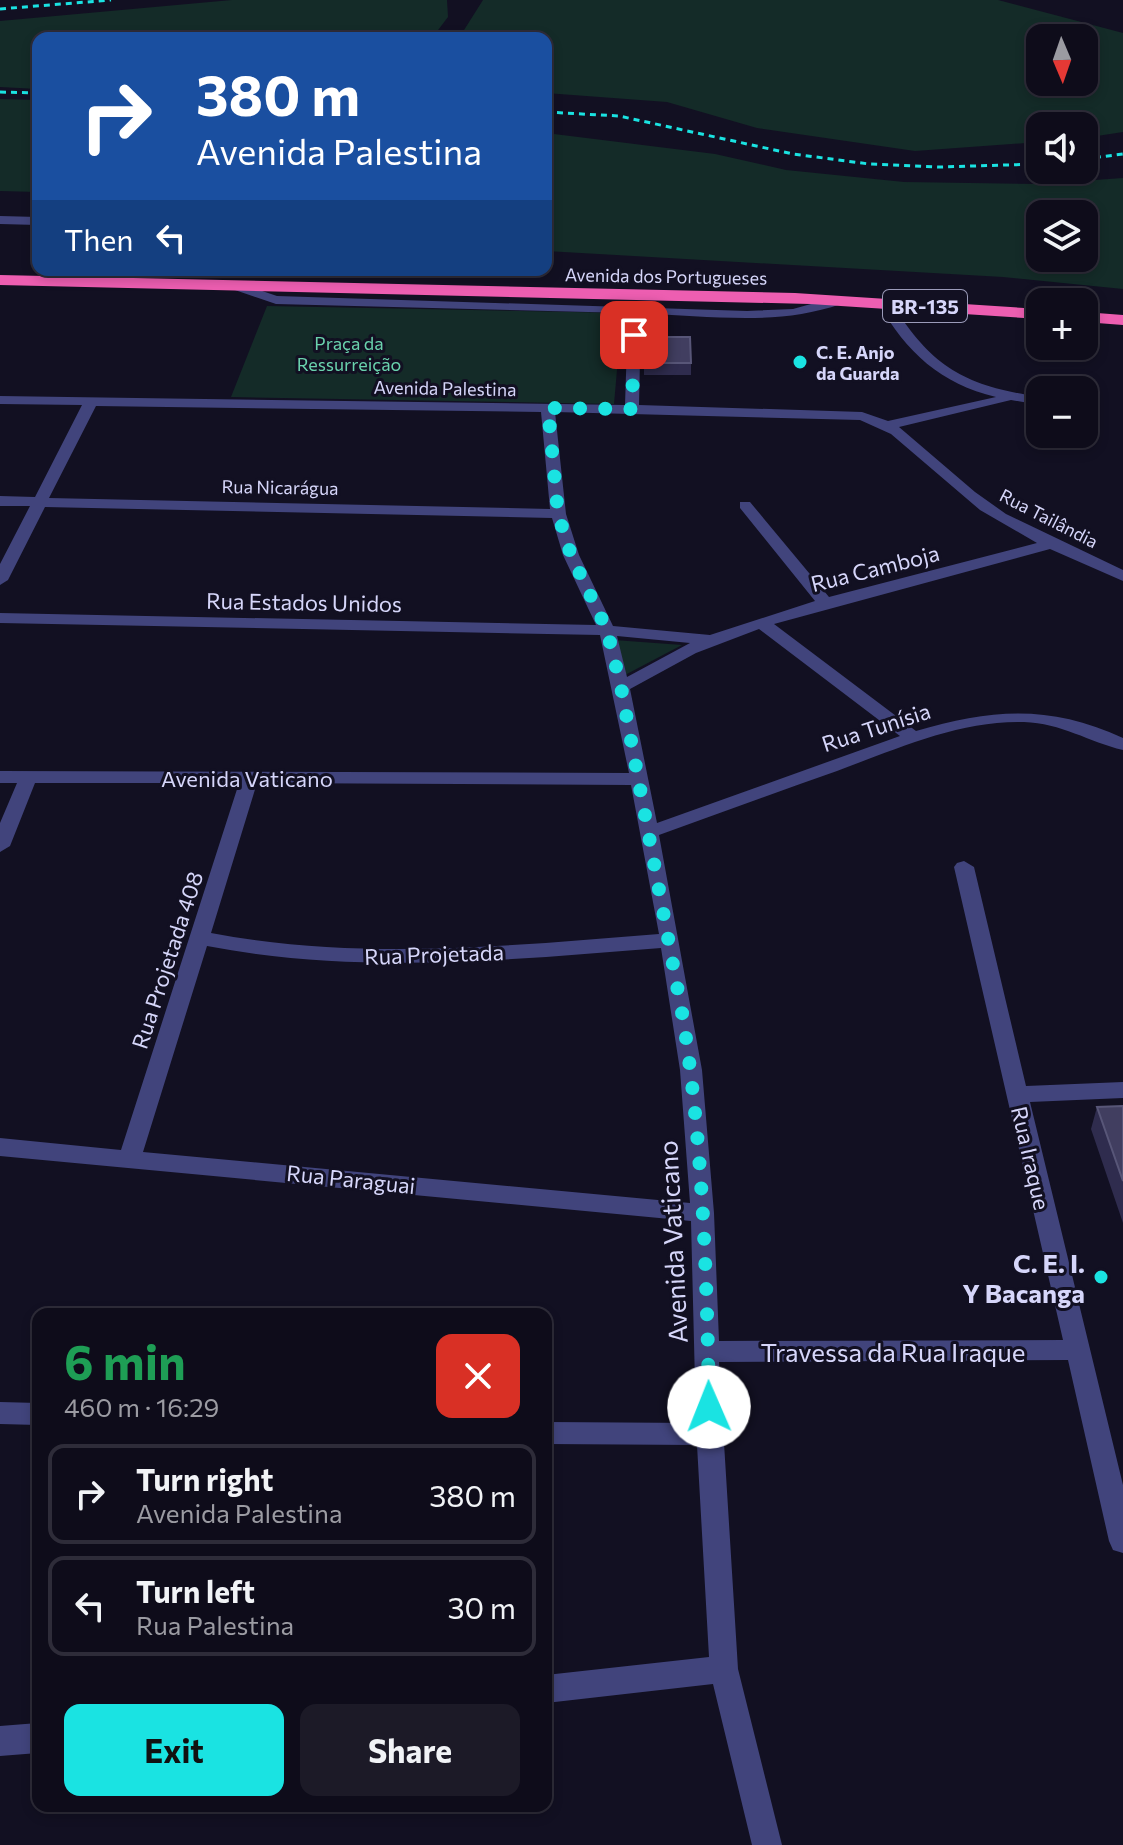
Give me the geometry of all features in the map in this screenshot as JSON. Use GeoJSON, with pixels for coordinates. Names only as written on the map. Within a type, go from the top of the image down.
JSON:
{"type":"FeatureCollection","features":[{"type":"Feature","properties":{"kind":"highway"},"geometry":{"type":"LineString","coordinates":[[0,264],[32,264]]}},
{"type":"Feature","properties":{"kind":"highway"},"geometry":{"type":"LineString","coordinates":[[95,282],[250,282],[274,276]]}},
{"type":"Feature","properties":{"kind":"highway","name":"Avenida dos Portugueses"},"geometry":{"type":"LineString","coordinates":[[398,276],[810,299]]}},
{"type":"Feature","properties":{"kind":"highway","name":"Avenida dos Portugueses"},"geometry":{"type":"LineString","coordinates":[[0,280],[810,299]]}},
{"type":"Feature","properties":{"kind":"highway","name":"BR-135"},"geometry":{"type":"LineString","coordinates":[[810,299],[1026,313]]}},
{"type":"Feature","properties":{"kind":"highway"},"geometry":{"type":"LineString","coordinates":[[1098,318],[1123,320]]}},
{"type":"Feature","properties":{"kind":"street"},"geometry":{"type":"LineString","coordinates":[[0,220],[32,221]]}},
{"type":"Feature","properties":{"kind":"street"},"geometry":{"type":"LineString","coordinates":[[236,286],[276,300],[635,310],[787,313],[820,308],[836,301]]}},
{"type":"Feature","properties":{"kind":"street"},"geometry":{"type":"LineString","coordinates":[[885,304],[901,335],[929,362],[960,382],[1026,400]]}},
{"type":"Feature","properties":{"kind":"street"},"geometry":{"type":"LineString","coordinates":[[632,409],[635,310]]}},
{"type":"Feature","properties":{"kind":"street"},"geometry":{"type":"LineString","coordinates":[[888,425],[1011,398]]}},
{"type":"Feature","properties":{"kind":"street","name":"Avenida Palestina"},"geometry":{"type":"LineString","coordinates":[[0,400],[848,414],[888,425]]}},
{"type":"Feature","properties":{"kind":"street"},"geometry":{"type":"LineString","coordinates":[[0,580],[91,401]]}},
{"type":"Feature","properties":{"kind":"street","name":"Avenida Vaticano"},"geometry":{"type":"LineString","coordinates":[[548,408],[558,514],[571,555],[607,630],[621,687],[670,940],[691,1070],[702,1213],[709,1434],[724,1669],[767,1845]]}},
{"type":"Feature","properties":{"kind":"street","name":"Rua Tailândia"},"geometry":{"type":"LineString","coordinates":[[888,425],[973,498],[1051,544],[1123,576]]}},
{"type":"Feature","properties":{"kind":"street","name":"Rua Nicarágua"},"geometry":{"type":"LineString","coordinates":[[0,501],[558,514]]}},
{"type":"Feature","properties":{"kind":"street"},"geometry":{"type":"LineString","coordinates":[[745,505],[824,601]]}},
{"type":"Feature","properties":{"kind":"street","name":"Rua Camboja"},"geometry":{"type":"LineString","coordinates":[[621,687],[711,640],[824,601],[952,572],[1051,544]]}},
{"type":"Feature","properties":{"kind":"street","name":"Rua Estados Unidos"},"geometry":{"type":"LineString","coordinates":[[0,618],[607,630]]}},
{"type":"Feature","properties":{"kind":"street"},"geometry":{"type":"LineString","coordinates":[[762,623],[913,737]]}},
{"type":"Feature","properties":{"kind":"street","name":"Rua Camboja"},"geometry":{"type":"LineString","coordinates":[[607,630],[711,640]]}},
{"type":"Feature","properties":{"kind":"street","name":"Rua Tunísia"},"geometry":{"type":"LineString","coordinates":[[650,832],[913,737],[973,722],[1013,717],[1061,721],[1097,732],[1123,745]]}},
{"type":"Feature","properties":{"kind":"street","name":"Avenida Vaticano"},"geometry":{"type":"LineString","coordinates":[[0,777],[638,779]]}},
{"type":"Feature","properties":{"kind":"street"},"geometry":{"type":"LineString","coordinates":[[0,846],[28,777]]}},
{"type":"Feature","properties":{"kind":"street","name":"Rua Projetada 408"},"geometry":{"type":"LineString","coordinates":[[130,1157],[250,778]]}},
{"type":"Feature","properties":{"kind":"street","name":"Rua Iraque"},"geometry":{"type":"LineString","coordinates":[[964,867],[1123,1541]]}},
{"type":"Feature","properties":{"kind":"street","name":"Rua Projetada"},"geometry":{"type":"LineString","coordinates":[[199,938],[278,952],[368,957],[496,953],[670,940]]}},
{"type":"Feature","properties":{"kind":"street"},"geometry":{"type":"LineString","coordinates":[[1016,1094],[1123,1090]]}},
{"type":"Feature","properties":{"kind":"street","name":"Rua Paraguai"},"geometry":{"type":"LineString","coordinates":[[0,1147],[702,1213]]}},
{"type":"Feature","properties":{"kind":"street","name":"Travessa da Rua Iraque"},"geometry":{"type":"LineString","coordinates":[[708,1352],[1077,1350]]}},
{"type":"Feature","properties":{"kind":"street"},"geometry":{"type":"LineString","coordinates":[[0,1413],[32,1414]]}},
{"type":"Feature","properties":{"kind":"street"},"geometry":{"type":"LineString","coordinates":[[552,1433],[709,1434]]}},
{"type":"Feature","properties":{"kind":"street"},"geometry":{"type":"LineString","coordinates":[[552,1688],[724,1669]]}},
{"type":"Feature","properties":{"kind":"street"},"geometry":{"type":"LineString","coordinates":[[0,1741],[32,1738]]}},
{"type":"Feature","properties":{"kind":"green space"},"geometry":{"type":"Polygon","coordinates":[[[232,0],[447,0],[448,17],[437,32],[32,32],[32,89],[0,87],[0,21],[232,0]]]}},
{"type":"Feature","properties":{"kind":"green space"},"geometry":{"type":"Polygon","coordinates":[[[483,0],[998,0],[1089,24],[1026,24],[1026,96],[1098,96],[1098,26],[1123,33],[1123,132],[1098,136],[1098,112],[1026,112],[1026,143],[915,151],[757,128],[667,102],[552,93],[552,32],[463,32],[483,0]]]}},
{"type":"Feature","properties":{"kind":"green space"},"geometry":{"type":"Polygon","coordinates":[[[0,99],[32,100],[32,192],[0,191],[0,99]]]}},
{"type":"Feature","properties":{"kind":"green space"},"geometry":{"type":"Polygon","coordinates":[[[552,134],[715,154],[786,170],[904,182],[1098,184],[1098,180],[1123,178],[1123,289],[1003,277],[552,251],[552,134]]]}},
{"type":"Feature","properties":{"kind":"green space","name":"Praça da Ressurreição"},"geometry":{"type":"Polygon","coordinates":[[[267,306],[622,313],[614,404],[231,397],[267,306]]]}},
{"type":"Feature","properties":{"kind":"green space"},"geometry":{"type":"Polygon","coordinates":[[[614,640],[682,645],[623,676],[614,640]]]}},
{"type":"Feature","properties":{"kind":"building"},"geometry":{"type":"Polygon","coordinates":[[[644,337],[690,337],[691,363],[644,363],[644,337]]]}},
{"type":"Feature","properties":{"kind":"building"},"geometry":{"type":"Polygon","coordinates":[[[1123,1106],[1123,1181],[1097,1107],[1123,1106]]]}},
{"type":"Feature","properties":{"kind":"railway"},"geometry":{"type":"LineString","coordinates":[[0,9],[111,0]]}},
{"type":"Feature","properties":{"kind":"railway"},"geometry":{"type":"LineString","coordinates":[[0,92],[32,93]]}},
{"type":"Feature","properties":{"kind":"railway"},"geometry":{"type":"LineString","coordinates":[[552,112],[619,116],[793,154],[869,164],[939,167],[1026,164]]}},
{"type":"Feature","properties":{"kind":"railway"},"geometry":{"type":"LineString","coordinates":[[1098,157],[1123,154]]}},
{"type":"Feature","properties":{"kind":"place","name":"C. E. Anjo da Guarda"},"geometry":{"type":"Point","coordinates":[800,362]}},
{"type":"Feature","properties":{"kind":"place","name":"C. E. I. Y Bacanga"},"geometry":{"type":"Point","coordinates":[1101,1277]}},
{"type":"Feature","properties":{"kind":"route"},"geometry":{"type":"LineString","coordinates":[[634,335],[632,409],[548,408],[558,514],[571,555],[607,630],[650,832],[683,1018],[691,1070],[702,1213],[709,1407]]}}]}
